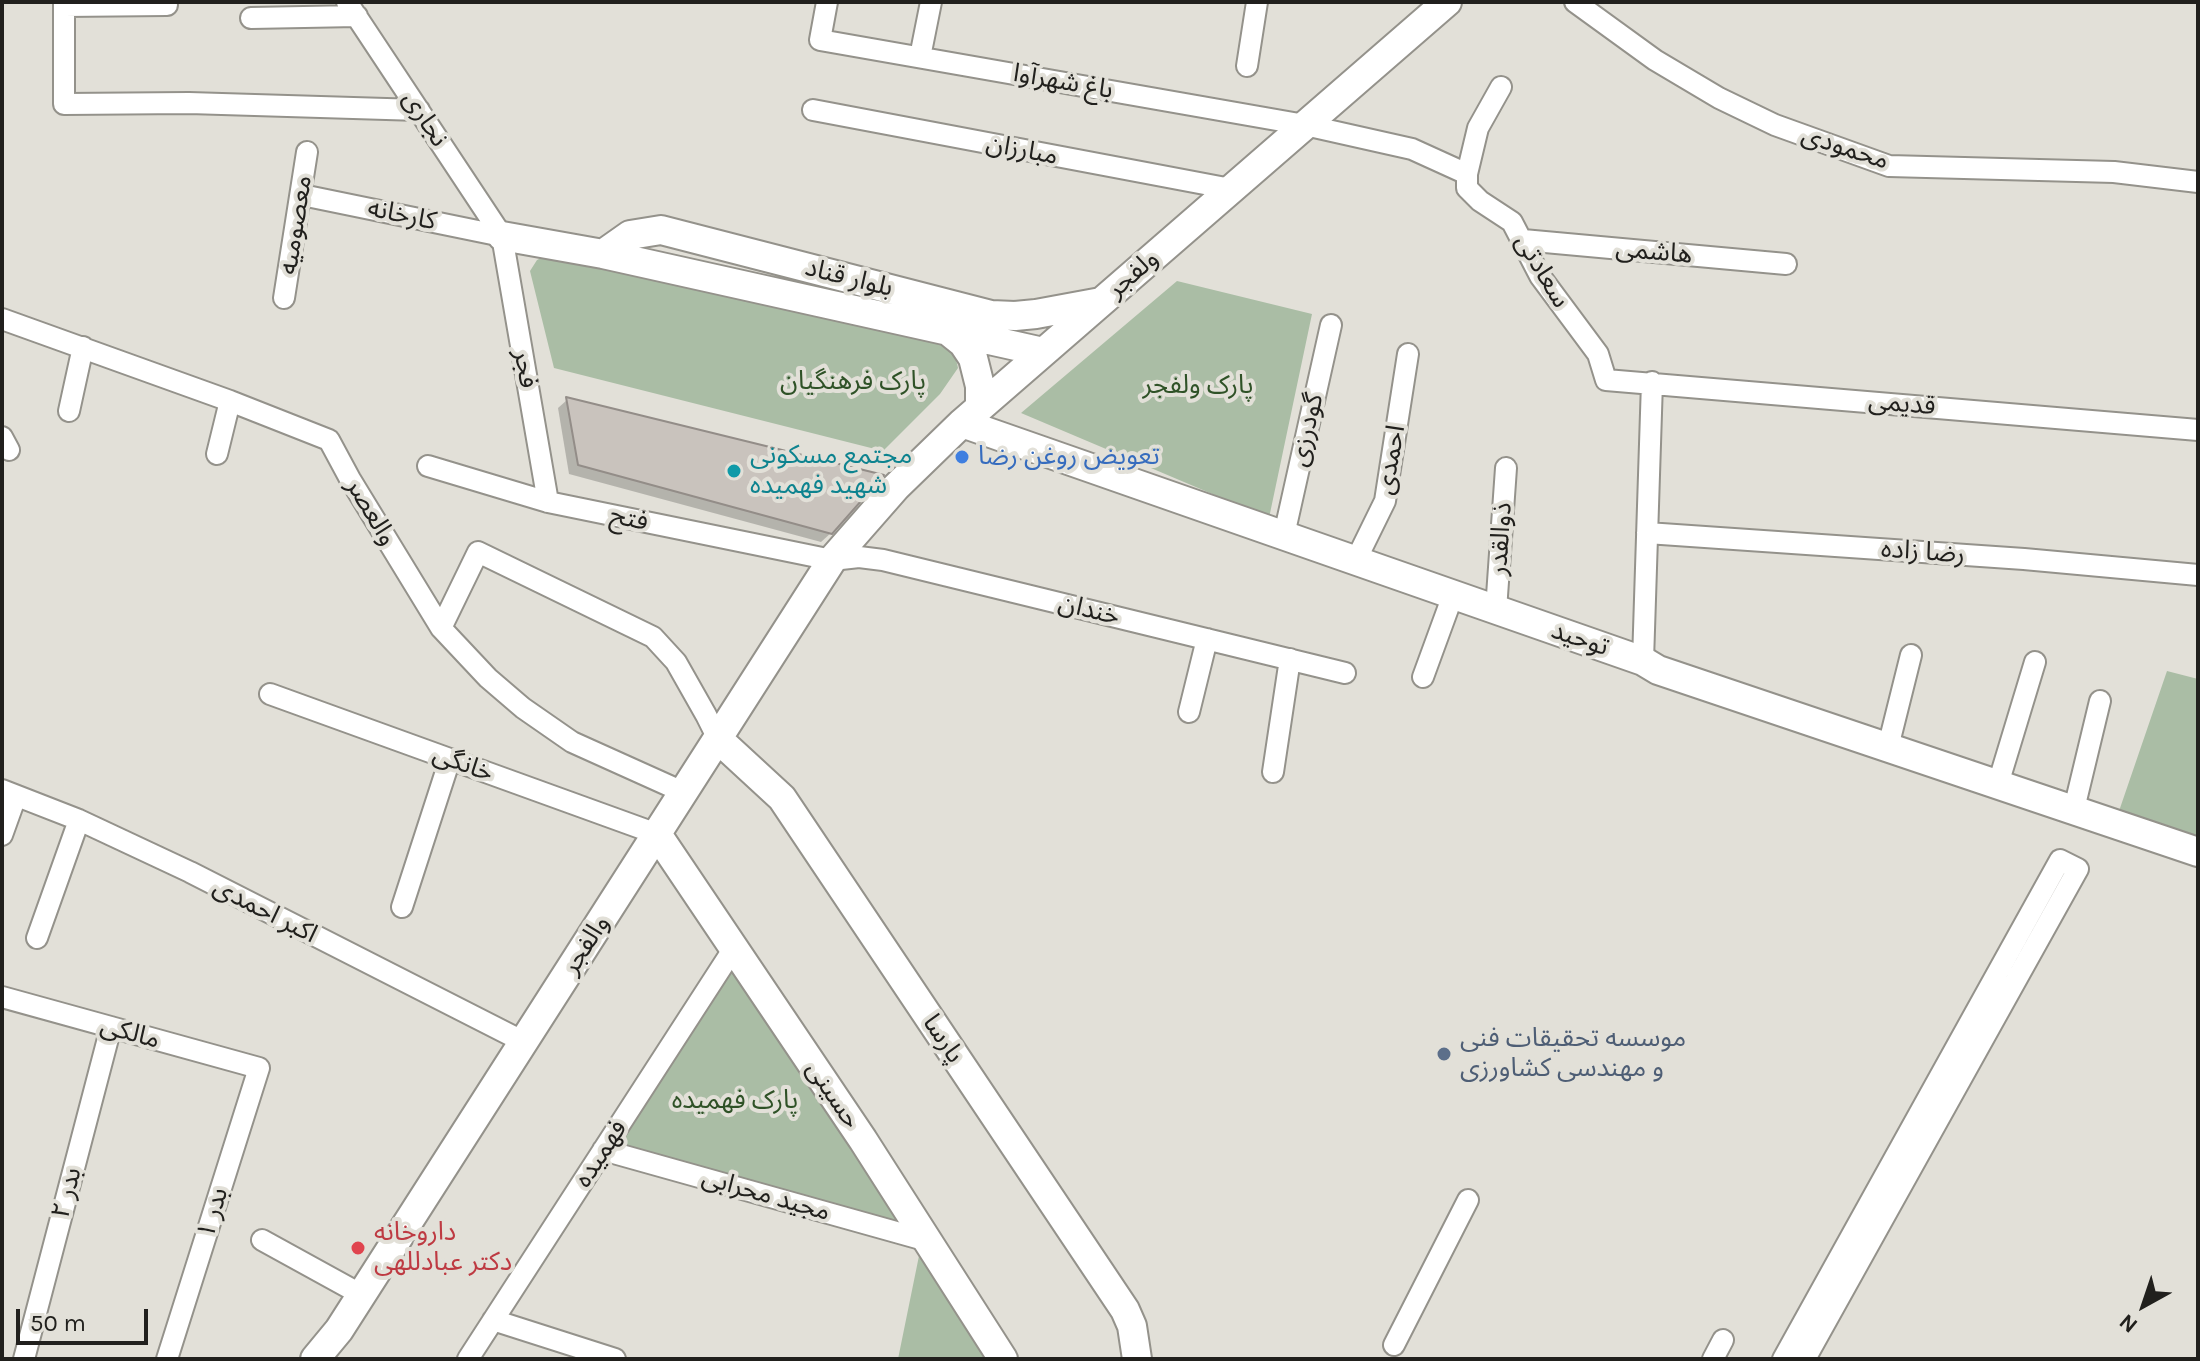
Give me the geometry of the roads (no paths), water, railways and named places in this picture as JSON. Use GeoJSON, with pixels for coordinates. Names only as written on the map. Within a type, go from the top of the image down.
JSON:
{"type":"FeatureCollection","features":[{"type":"Feature","properties":{"kind":"street","name":"باغ شهرآوا"},"geometry":{"type":"LineString","coordinates":[[827,2],[820,40],[1305,125],[1412,149],[1467,174]]}},
{"type":"Feature","properties":{"kind":"street"},"geometry":{"type":"LineString","coordinates":[[920,57],[931,2]]}},
{"type":"Feature","properties":{"kind":"street"},"geometry":{"type":"LineString","coordinates":[[1247,66],[1257,2]]}},
{"type":"Feature","properties":{"kind":"street","name":"ولفجر"},"geometry":{"type":"LineString","coordinates":[[832,560],[896,487],[971,415],[1447,2]]}},
{"type":"Feature","properties":{"kind":"street","name":"محمودی"},"geometry":{"type":"LineString","coordinates":[[1575,2],[1655,60],[1719,98],[1775,125],[1889,166],[2114,172],[2198,182]]}},
{"type":"Feature","properties":{"kind":"street"},"geometry":{"type":"LineString","coordinates":[[167,5],[64,4],[64,104],[189,103],[419,110]]}},
{"type":"Feature","properties":{"kind":"street"},"geometry":{"type":"LineString","coordinates":[[251,18],[352,9]]}},
{"type":"Feature","properties":{"kind":"street","name":"نجاری"},"geometry":{"type":"LineString","coordinates":[[352,9],[502,236]]}},
{"type":"Feature","properties":{"kind":"street"},"geometry":{"type":"LineString","coordinates":[[1467,174],[1478,128],[1501,87]]}},
{"type":"Feature","properties":{"kind":"street","name":"مبارزان"},"geometry":{"type":"LineString","coordinates":[[813,110],[1231,189]]}},
{"type":"Feature","properties":{"kind":"street","name":"معصومیه"},"geometry":{"type":"LineString","coordinates":[[284,298],[307,152]]}},
{"type":"Feature","properties":{"kind":"street","name":"سعادتی"},"geometry":{"type":"LineString","coordinates":[[1467,174],[1467,188],[1480,201],[1512,222],[1540,276],[1598,354],[1606,380]]}},
{"type":"Feature","properties":{"kind":"street","name":"کارخانه"},"geometry":{"type":"LineString","coordinates":[[302,195],[502,236]]}},
{"type":"Feature","properties":{"kind":"street","name":"بلوار قناد"},"geometry":{"type":"LineString","coordinates":[[603,254],[630,235],[661,230],[991,315],[1036,314],[1102,301]]}},
{"type":"Feature","properties":{"kind":"street","name":"بلوار قناد"},"geometry":{"type":"LineString","coordinates":[[502,236],[603,254],[1043,352]]}},
{"type":"Feature","properties":{"kind":"street","name":"فجر"},"geometry":{"type":"LineString","coordinates":[[502,236],[548,502]]}},
{"type":"Feature","properties":{"kind":"street","name":"هاشمی"},"geometry":{"type":"LineString","coordinates":[[1523,240],[1786,264]]}},
{"type":"Feature","properties":{"kind":"street","name":"والعصر"},"geometry":{"type":"LineString","coordinates":[[2,319],[329,440],[441,628],[488,678],[523,708],[572,742],[683,792]]}},
{"type":"Feature","properties":{"kind":"street","name":"گودرزی"},"geometry":{"type":"LineString","coordinates":[[1284,535],[1331,325]]}},
{"type":"Feature","properties":{"kind":"street"},"geometry":{"type":"LineString","coordinates":[[948,331],[963,343],[973,358],[980,386],[971,415]]}},
{"type":"Feature","properties":{"kind":"street"},"geometry":{"type":"LineString","coordinates":[[69,411],[83,347]]}},
{"type":"Feature","properties":{"kind":"street","name":"احمدی"},"geometry":{"type":"LineString","coordinates":[[1356,560],[1385,501],[1408,354]]}},
{"type":"Feature","properties":{"kind":"street","name":"قدیمی"},"geometry":{"type":"LineString","coordinates":[[1606,380],[2198,430]]}},
{"type":"Feature","properties":{"kind":"street"},"geometry":{"type":"LineString","coordinates":[[1643,661],[1652,382]]}},
{"type":"Feature","properties":{"kind":"street"},"geometry":{"type":"LineString","coordinates":[[217,454],[230,401]]}},
{"type":"Feature","properties":{"kind":"street","name":"توحید"},"geometry":{"type":"LineString","coordinates":[[971,415],[1284,535],[1643,661],[1658,670],[2198,852]]}},
{"type":"Feature","properties":{"kind":"street","name":"فتح"},"geometry":{"type":"LineString","coordinates":[[428,466],[548,502],[832,560]]}},
{"type":"Feature","properties":{"kind":"street","name":"ذوالقدر"},"geometry":{"type":"LineString","coordinates":[[1496,610],[1506,468]]}},
{"type":"Feature","properties":{"kind":"street","name":"رضا زاده"},"geometry":{"type":"LineString","coordinates":[[1647,533],[2024,559],[2198,575]]}},
{"type":"Feature","properties":{"kind":"street"},"geometry":{"type":"LineString","coordinates":[[441,628],[478,552],[653,637],[676,662],[718,739]]}},
{"type":"Feature","properties":{"kind":"street","name":"خندان"},"geometry":{"type":"LineString","coordinates":[[832,560],[859,557],[883,560],[1345,673]]}},
{"type":"Feature","properties":{"kind":"street","name":"والفجر"},"geometry":{"type":"LineString","coordinates":[[339,1330],[832,560]]}},
{"type":"Feature","properties":{"kind":"street"},"geometry":{"type":"LineString","coordinates":[[1423,677],[1453,595]]}},
{"type":"Feature","properties":{"kind":"street"},"geometry":{"type":"LineString","coordinates":[[1189,712],[1207,639]]}},
{"type":"Feature","properties":{"kind":"street"},"geometry":{"type":"LineString","coordinates":[[1888,747],[1911,655]]}},
{"type":"Feature","properties":{"kind":"street"},"geometry":{"type":"LineString","coordinates":[[1273,772],[1290,659]]}},
{"type":"Feature","properties":{"kind":"street"},"geometry":{"type":"LineString","coordinates":[[1998,784],[2035,662]]}},
{"type":"Feature","properties":{"kind":"street","name":"خانگی"},"geometry":{"type":"LineString","coordinates":[[270,694],[657,834]]}},
{"type":"Feature","properties":{"kind":"street"},"geometry":{"type":"LineString","coordinates":[[2074,809],[2100,701]]}},
{"type":"Feature","properties":{"kind":"street","name":"پارسا"},"geometry":{"type":"LineString","coordinates":[[718,739],[782,798],[1125,1310],[1132,1326],[1137,1359]]}},
{"type":"Feature","properties":{"kind":"street"},"geometry":{"type":"LineString","coordinates":[[402,907],[450,759]]}},
{"type":"Feature","properties":{"kind":"street"},"geometry":{"type":"LineString","coordinates":[[2,835],[9,793]]}},
{"type":"Feature","properties":{"kind":"street","name":"اکبر احمدی"},"geometry":{"type":"LineString","coordinates":[[9,793],[79,820],[190,872],[524,1042]]}},
{"type":"Feature","properties":{"kind":"street"},"geometry":{"type":"LineString","coordinates":[[37,938],[79,820]]}},
{"type":"Feature","properties":{"kind":"street","name":"حسینی"},"geometry":{"type":"LineString","coordinates":[[657,834],[863,1140],[1003,1359]]}},
{"type":"Feature","properties":{"kind":"street"},"geometry":{"type":"LineString","coordinates":[[1783,1359],[2060,860],[2078,869],[1805,1359]]}},
{"type":"Feature","properties":{"kind":"street","name":"فهمیده"},"geometry":{"type":"LineString","coordinates":[[468,1359],[734,948]]}},
{"type":"Feature","properties":{"kind":"street","name":"مالکی"},"geometry":{"type":"LineString","coordinates":[[2,997],[259,1068]]}},
{"type":"Feature","properties":{"kind":"street","name":"بدر ۲"},"geometry":{"type":"LineString","coordinates":[[24,1359],[111,1027]]}},
{"type":"Feature","properties":{"kind":"street","name":"بدر ۱"},"geometry":{"type":"LineString","coordinates":[[167,1359],[259,1068]]}},
{"type":"Feature","properties":{"kind":"street","name":"مجید محرابی"},"geometry":{"type":"LineString","coordinates":[[603,1150],[928,1241]]}},
{"type":"Feature","properties":{"kind":"street"},"geometry":{"type":"LineString","coordinates":[[1394,1345],[1468,1200]]}},
{"type":"Feature","properties":{"kind":"street"},"geometry":{"type":"LineString","coordinates":[[262,1240],[362,1295]]}},
{"type":"Feature","properties":{"kind":"street"},"geometry":{"type":"LineString","coordinates":[[493,1320],[615,1359]]}},
{"type":"Feature","properties":{"kind":"street"},"geometry":{"type":"LineString","coordinates":[[315,1359],[339,1330]]}},
{"type":"Feature","properties":{"kind":"street"},"geometry":{"type":"LineString","coordinates":[[326,1359],[339,1330]]}},
{"type":"Feature","properties":{"kind":"street"},"geometry":{"type":"LineString","coordinates":[[1713,1359],[1723,1340]]}},
{"type":"Feature","properties":{"kind":"place","name":"تعویض روغن رضا"},"geometry":{"type":"Point","coordinates":[962,457]}},
{"type":"Feature","properties":{"kind":"place","name":"مجتمع مسکونی شهید فهمیده"},"geometry":{"type":"Point","coordinates":[734,471]}},
{"type":"Feature","properties":{"kind":"place","name":"موسسه تحقیقات فنی و مهندسی کشاورزی"},"geometry":{"type":"Point","coordinates":[1444,1054]}},
{"type":"Feature","properties":{"kind":"place","name":"داروخانه دکتر عبادللهی"},"geometry":{"type":"Point","coordinates":[358,1248]}},
{"type":"Feature","properties":{"kind":"park label","name":"پارک فرهنگیان"},"geometry":{"type":"Point","coordinates":[853,382]}},
{"type":"Feature","properties":{"kind":"park label","name":"پارک ولفجر"},"geometry":{"type":"Point","coordinates":[1198,386]}},
{"type":"Feature","properties":{"kind":"park label","name":"پارک فهمیده"},"geometry":{"type":"Point","coordinates":[735,1101]}}]}
